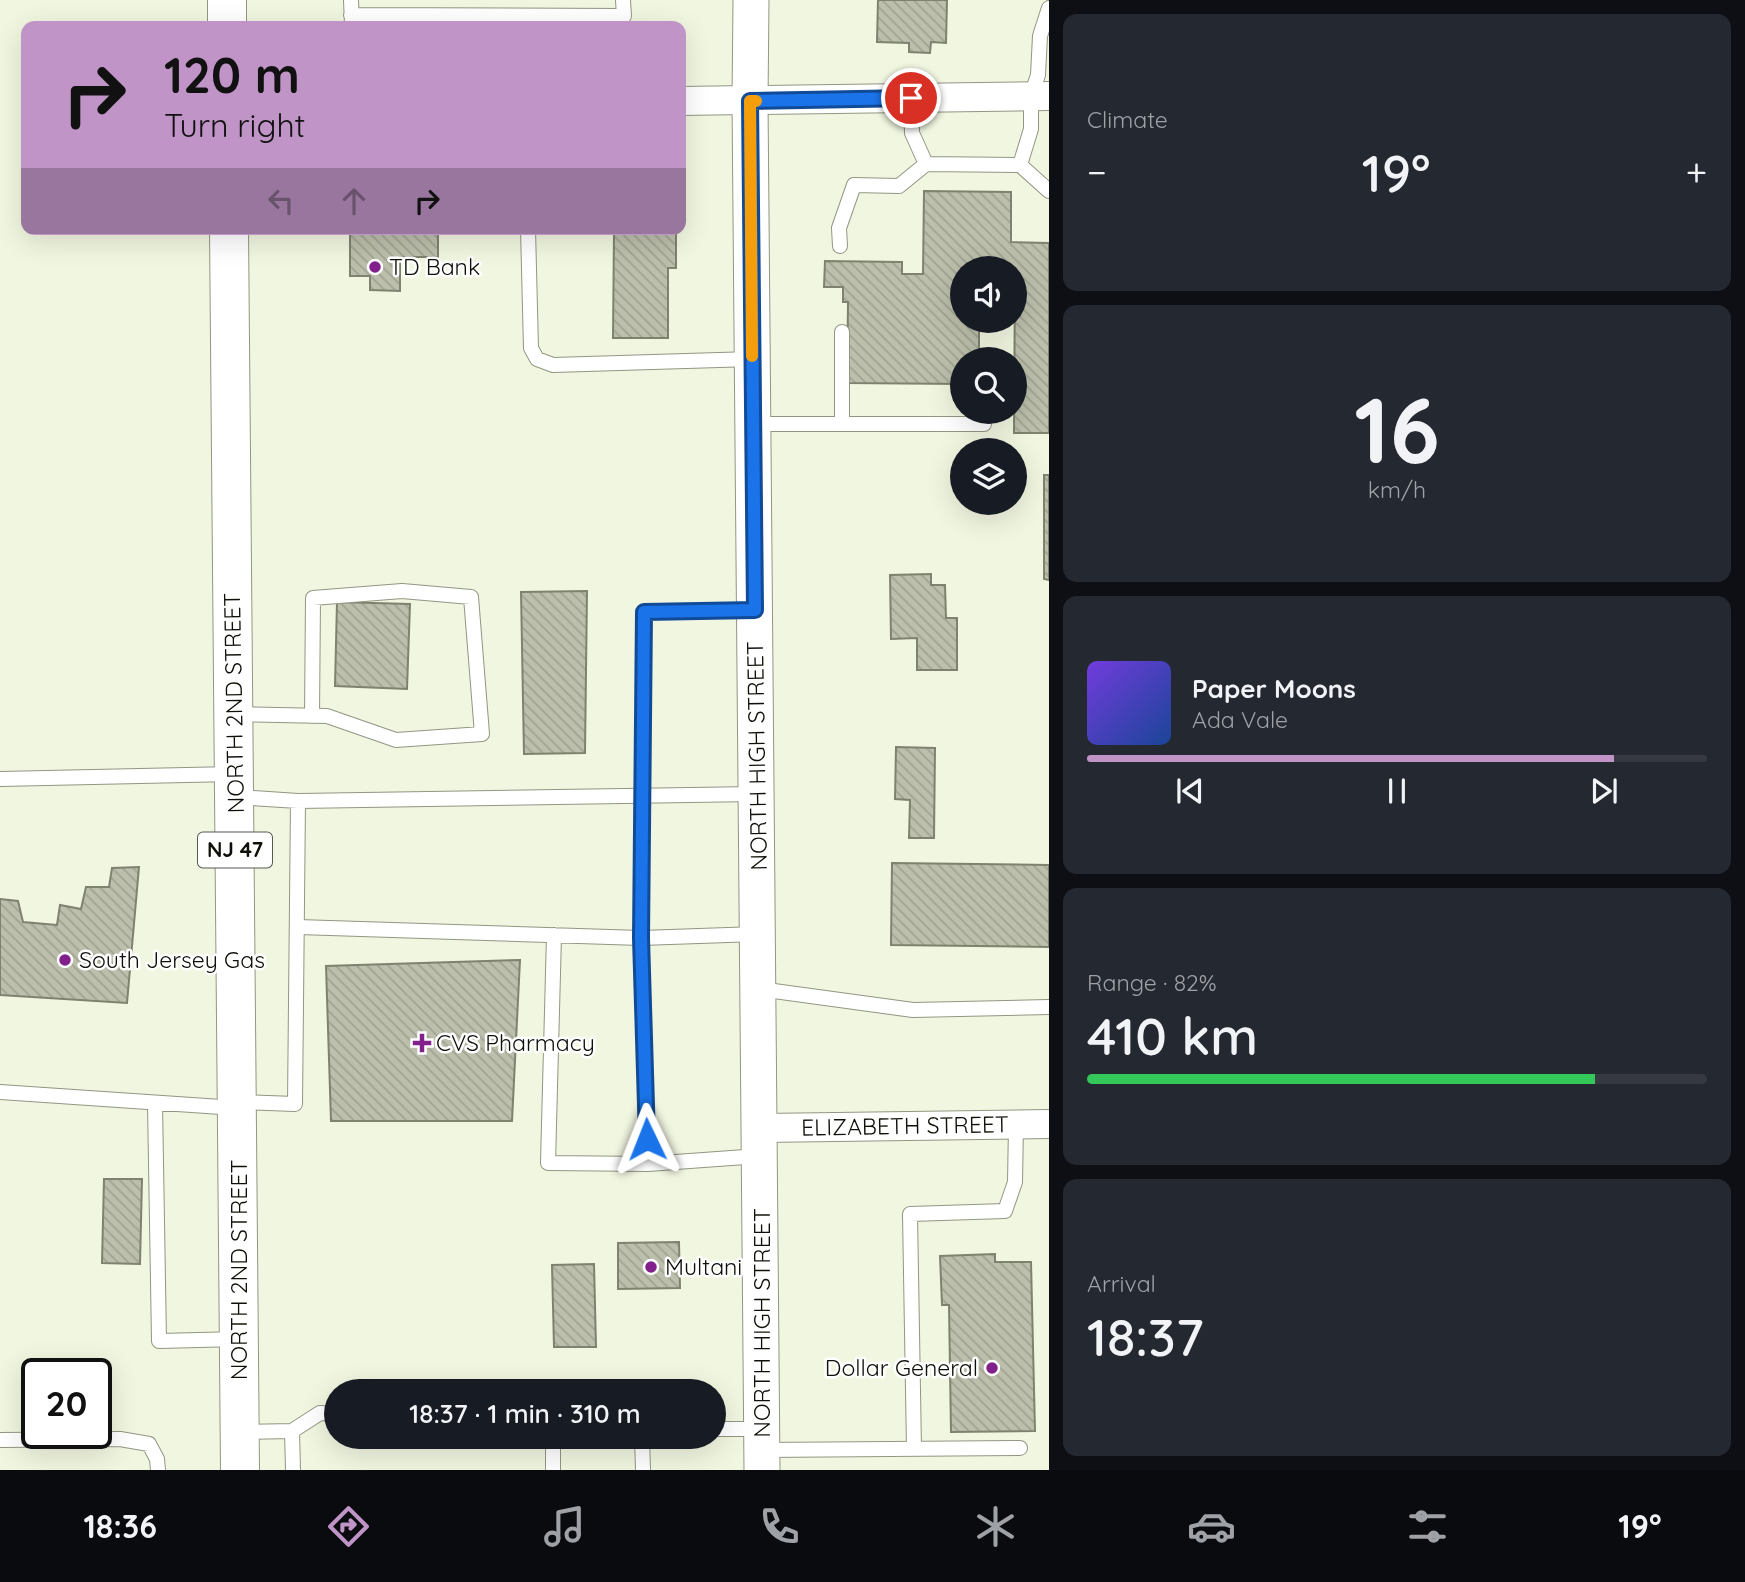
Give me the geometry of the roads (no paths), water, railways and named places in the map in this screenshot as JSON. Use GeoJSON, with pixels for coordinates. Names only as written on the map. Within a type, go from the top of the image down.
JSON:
{"type":"FeatureCollection","features":[{"type":"Feature","properties":{"kind":"main road"},"geometry":{"type":"LineString","coordinates":[[227,0],[227,21]]}},
{"type":"Feature","properties":{"kind":"main road","name":"NORTH 2ND STREET"},"geometry":{"type":"LineString","coordinates":[[229,235],[240,1470]]}},
{"type":"Feature","properties":{"kind":"street","name":"NORTH HIGH STREET"},"geometry":{"type":"LineString","coordinates":[[751,0],[762,1450]]}},
{"type":"Feature","properties":{"kind":"street"},"geometry":{"type":"LineString","coordinates":[[686,101],[1040,96]]}},
{"type":"Feature","properties":{"kind":"street","name":"ELIZABETH STREET"},"geometry":{"type":"LineString","coordinates":[[761,1142],[1048,1124]]}},
{"type":"Feature","properties":{"kind":"lane"},"geometry":{"type":"LineString","coordinates":[[351,0],[352,21],[624,16],[624,0]]}},
{"type":"Feature","properties":{"kind":"lane"},"geometry":{"type":"LineString","coordinates":[[1020,165],[1040,96],[1040,36],[1048,8]]}},
{"type":"Feature","properties":{"kind":"lane"},"geometry":{"type":"LineString","coordinates":[[911,98],[912,133],[926,164]]}},
{"type":"Feature","properties":{"kind":"lane"},"geometry":{"type":"LineString","coordinates":[[840,247],[839,228],[854,185],[899,186],[926,164],[1020,165],[1048,191]]}},
{"type":"Feature","properties":{"kind":"lane"},"geometry":{"type":"LineString","coordinates":[[528,235],[531,348],[537,359],[553,365],[752,359]]}},
{"type":"Feature","properties":{"kind":"lane"},"geometry":{"type":"LineString","coordinates":[[842,332],[842,424]]}},
{"type":"Feature","properties":{"kind":"lane"},"geometry":{"type":"LineString","coordinates":[[753,424],[950,424]]}},
{"type":"Feature","properties":{"kind":"lane"},"geometry":{"type":"LineString","coordinates":[[234,714],[312,716],[327,716],[396,740],[482,734],[471,597],[402,590],[313,598],[312,716]]}},
{"type":"Feature","properties":{"kind":"lane"},"geometry":{"type":"LineString","coordinates":[[648,1164],[641,938],[644,612],[755,610]]}},
{"type":"Feature","properties":{"kind":"lane"},"geometry":{"type":"LineString","coordinates":[[0,779],[234,785],[298,802],[757,794]]}},
{"type":"Feature","properties":{"kind":"lane"},"geometry":{"type":"LineString","coordinates":[[0,1092],[155,1103],[295,1104],[298,802]]}},
{"type":"Feature","properties":{"kind":"lane"},"geometry":{"type":"LineString","coordinates":[[298,927],[641,938],[758,934]]}},
{"type":"Feature","properties":{"kind":"lane"},"geometry":{"type":"LineString","coordinates":[[554,935],[548,1163],[648,1164],[761,1142]]}},
{"type":"Feature","properties":{"kind":"lane"},"geometry":{"type":"LineString","coordinates":[[759,989],[913,1010],[1048,1007]]}},
{"type":"Feature","properties":{"kind":"lane"},"geometry":{"type":"LineString","coordinates":[[155,1103],[159,1340],[239,1339]]}},
{"type":"Feature","properties":{"kind":"lane"},"geometry":{"type":"LineString","coordinates":[[914,1449],[910,1214],[1004,1211],[1015,1182],[1016,1125]]}},
{"type":"Feature","properties":{"kind":"lane"},"geometry":{"type":"LineString","coordinates":[[240,1432],[292,1431],[324,1413]]}},
{"type":"Feature","properties":{"kind":"lane"},"geometry":{"type":"LineString","coordinates":[[292,1431],[293,1470]]}},
{"type":"Feature","properties":{"kind":"lane"},"geometry":{"type":"LineString","coordinates":[[726,1434],[762,1450],[1020,1448]]}},
{"type":"Feature","properties":{"kind":"lane"},"geometry":{"type":"LineString","coordinates":[[0,1440],[120,1439],[149,1444],[158,1470]]}},
{"type":"Feature","properties":{"kind":"lane"},"geometry":{"type":"LineString","coordinates":[[553,1449],[553,1470]]}},
{"type":"Feature","properties":{"kind":"lane"},"geometry":{"type":"LineString","coordinates":[[642,1449],[643,1470]]}},
{"type":"Feature","properties":{"kind":"place","name":"TD Bank"},"geometry":{"type":"Point","coordinates":[375,267]}},
{"type":"Feature","properties":{"kind":"place","name":"South Jersey Gas"},"geometry":{"type":"Point","coordinates":[65,960]}},
{"type":"Feature","properties":{"kind":"place","name":"CVS Pharmacy"},"geometry":{"type":"Point","coordinates":[422,1043]}},
{"type":"Feature","properties":{"kind":"place","name":"Multani"},"geometry":{"type":"Point","coordinates":[651,1267]}},
{"type":"Feature","properties":{"kind":"place","name":"Dollar General"},"geometry":{"type":"Point","coordinates":[992,1368]}}]}
